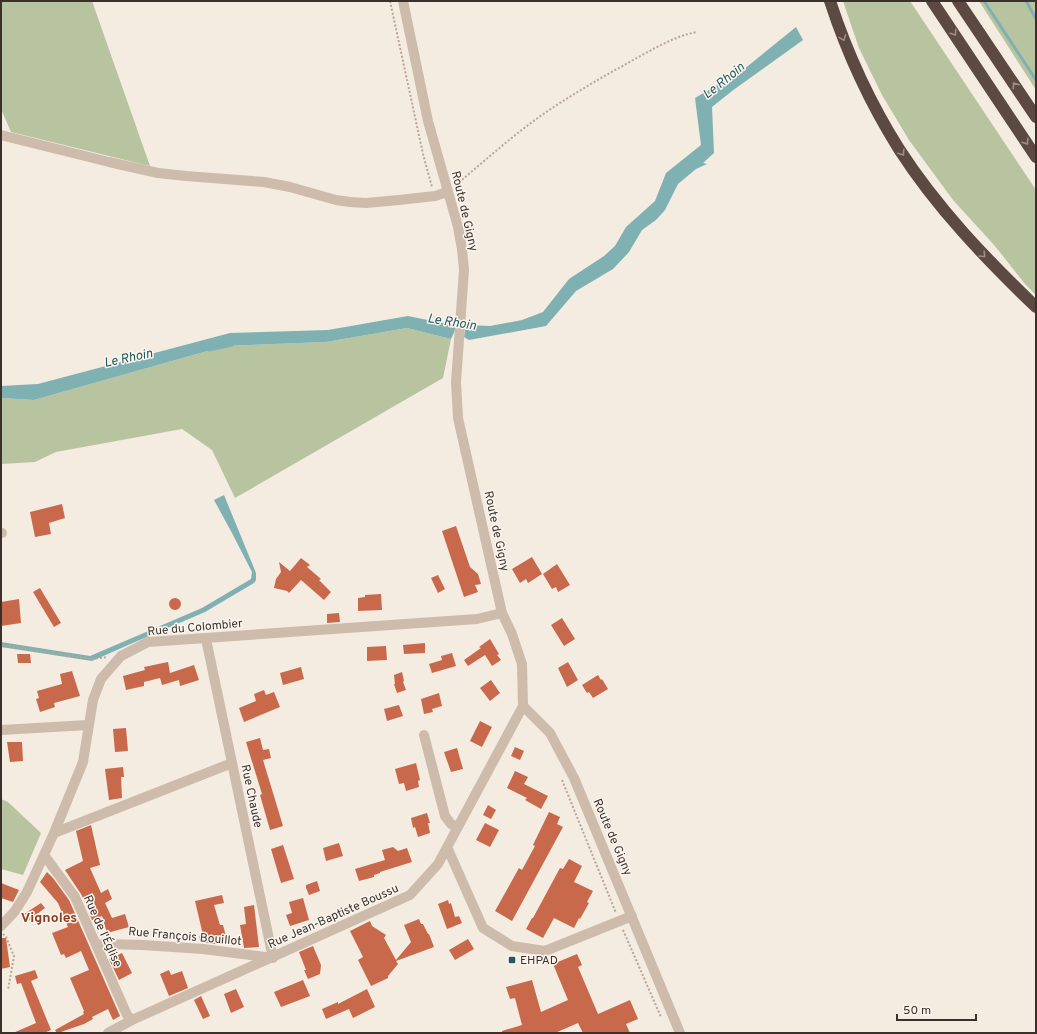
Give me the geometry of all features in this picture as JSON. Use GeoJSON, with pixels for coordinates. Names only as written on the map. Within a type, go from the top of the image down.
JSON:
{"type":"FeatureCollection","features":[{"type":"Feature","properties":{"kind":"highway"},"geometry":{"type":"LineString","coordinates":[[830,1],[842,38],[865,89],[888,131],[907,161],[935,200],[961,231],[1036,307]]}},
{"type":"Feature","properties":{"kind":"highway"},"geometry":{"type":"LineString","coordinates":[[932,1],[1036,157]]}},
{"type":"Feature","properties":{"kind":"highway"},"geometry":{"type":"LineString","coordinates":[[958,1],[1036,117]]}},
{"type":"Feature","properties":{"kind":"street","name":"Route de Gigny"},"geometry":{"type":"LineString","coordinates":[[403,1],[428,121],[458,227],[462,249],[464,270],[456,382],[458,418],[502,613],[512,634],[522,664],[523,706],[550,733],[574,778],[680,1033]]}},
{"type":"Feature","properties":{"kind":"street"},"geometry":{"type":"LineString","coordinates":[[1,135],[158,173],[264,182],[290,187],[336,200],[350,202],[377,202],[435,196],[448,192]]}},
{"type":"Feature","properties":{"kind":"street","name":"Rue du Colombier"},"geometry":{"type":"LineString","coordinates":[[1,926],[15,911],[27,892],[54,833],[83,762],[93,700],[101,679],[121,656],[148,642],[477,619],[502,613]]}},
{"type":"Feature","properties":{"kind":"street","name":"Rue Chaude"},"geometry":{"type":"LineString","coordinates":[[206,639],[273,958]]}},
{"type":"Feature","properties":{"kind":"street","name":"Rue Jean-Baptiste Boussu"},"geometry":{"type":"LineString","coordinates":[[108,1033],[132,1020],[410,896],[438,864],[523,706]]}},
{"type":"Feature","properties":{"kind":"street"},"geometry":{"type":"LineString","coordinates":[[1,730],[88,725]]}},
{"type":"Feature","properties":{"kind":"street"},"geometry":{"type":"LineString","coordinates":[[424,735],[445,816],[457,827]]}},
{"type":"Feature","properties":{"kind":"street"},"geometry":{"type":"LineString","coordinates":[[54,833],[232,763]]}},
{"type":"Feature","properties":{"kind":"street"},"geometry":{"type":"LineString","coordinates":[[447,847],[483,928],[512,946],[545,952],[632,916]]}},
{"type":"Feature","properties":{"kind":"street","name":"Rue de l'Église"},"geometry":{"type":"LineString","coordinates":[[44,855],[75,898],[127,1015],[132,1020]]}},
{"type":"Feature","properties":{"kind":"street","name":"Rue François Bouillot"},"geometry":{"type":"LineString","coordinates":[[96,945],[143,945],[203,949],[273,958]]}},
{"type":"Feature","properties":{"kind":"path"},"geometry":{"type":"LineString","coordinates":[[390,1],[423,154],[435,196]]}},
{"type":"Feature","properties":{"kind":"path"},"geometry":{"type":"LineString","coordinates":[[448,192],[511,139],[555,106],[610,73],[667,42],[689,33],[697,32]]}},
{"type":"Feature","properties":{"kind":"path"},"geometry":{"type":"LineString","coordinates":[[1,645],[91,659],[121,656]]}},
{"type":"Feature","properties":{"kind":"path"},"geometry":{"type":"LineString","coordinates":[[562,779],[619,921],[662,1019]]}},
{"type":"Feature","properties":{"kind":"path"},"geometry":{"type":"LineString","coordinates":[[1,932],[6,937],[14,956],[8,990]]}},
{"type":"Feature","properties":{"kind":"green space"},"geometry":{"type":"Polygon","coordinates":[[[1,1],[92,1],[150,166],[11,132],[1,109],[1,1]]]}},
{"type":"Feature","properties":{"kind":"green space"},"geometry":{"type":"Polygon","coordinates":[[[843,1],[910,1],[1036,190],[1036,295],[1025,284],[995,246],[953,200],[909,140],[882,95],[859,48],[843,1]]]}},
{"type":"Feature","properties":{"kind":"green space"},"geometry":{"type":"Polygon","coordinates":[[[979,1],[1036,1],[1036,90],[979,1]]]}},
{"type":"Feature","properties":{"kind":"green space"},"geometry":{"type":"Polygon","coordinates":[[[407,328],[451,339],[443,378],[235,498],[212,450],[182,429],[56,452],[35,462],[1,464],[1,398],[34,400],[225,346],[326,342],[407,328]]]}},
{"type":"Feature","properties":{"kind":"green space"},"geometry":{"type":"Polygon","coordinates":[[[1,799],[8,802],[41,833],[23,875],[1,869],[1,799]]]}},
{"type":"Feature","properties":{"kind":"water"},"geometry":{"type":"Polygon","coordinates":[[[796,27],[803,40],[712,107],[714,153],[703,163],[707,164],[696,169],[678,184],[665,210],[656,220],[642,230],[629,252],[613,269],[576,291],[546,326],[469,340],[464,337],[466,325],[490,326],[522,320],[543,312],[569,279],[604,256],[615,246],[626,227],[655,201],[666,173],[701,145],[695,98],[743,70],[796,27]]]}},
{"type":"Feature","properties":{"kind":"water"},"geometry":{"type":"Polygon","coordinates":[[[408,316],[457,326],[451,339],[407,328],[326,342],[225,346],[34,400],[1,398],[1,386],[38,384],[230,333],[328,330],[408,316]]]}},
{"type":"Feature","properties":{"kind":"water"},"geometry":{"type":"Polygon","coordinates":[[[224,495],[256,573],[256,580],[254,583],[205,612],[92,661],[1,647],[1,642],[90,656],[202,608],[251,579],[252,572],[214,500],[224,495]]]}},
{"type":"Feature","properties":{"kind":"building"},"geometry":{"type":"Polygon","coordinates":[[[62,504],[65,518],[49,523],[51,534],[35,537],[30,512],[62,504]]]}},
{"type":"Feature","properties":{"kind":"building"},"geometry":{"type":"Polygon","coordinates":[[[456,526],[470,567],[478,574],[481,584],[475,585],[478,592],[464,597],[442,531],[456,526]]]}},
{"type":"Feature","properties":{"kind":"building"},"geometry":{"type":"Polygon","coordinates":[[[532,557],[542,574],[528,583],[526,579],[520,583],[512,569],[532,557]]]}},
{"type":"Feature","properties":{"kind":"building"},"geometry":{"type":"Polygon","coordinates":[[[301,558],[310,565],[307,567],[321,579],[319,580],[331,592],[324,600],[301,580],[289,593],[287,591],[274,588],[276,579],[281,572],[279,562],[290,571],[301,558]]]}},
{"type":"Feature","properties":{"kind":"building"},"geometry":{"type":"Polygon","coordinates":[[[557,564],[570,585],[558,592],[556,587],[552,589],[543,574],[557,564]]]}},
{"type":"Feature","properties":{"kind":"building"},"geometry":{"type":"Polygon","coordinates":[[[438,575],[445,589],[438,593],[431,578],[438,575]]]}},
{"type":"Feature","properties":{"kind":"building"},"geometry":{"type":"Polygon","coordinates":[[[40,588],[61,623],[54,627],[33,592],[40,588]]]}},
{"type":"Feature","properties":{"kind":"building"},"geometry":{"type":"Polygon","coordinates":[[[381,594],[382,610],[358,611],[358,598],[365,597],[365,595],[381,594]]]}},
{"type":"Feature","properties":{"kind":"building"},"geometry":{"type":"Polygon","coordinates":[[[173,598],[177,598],[181,604],[177,610],[173,610],[169,606],[169,602],[173,598]]]}},
{"type":"Feature","properties":{"kind":"building"},"geometry":{"type":"Polygon","coordinates":[[[19,599],[21,623],[1,626],[1,602],[19,599]]]}},
{"type":"Feature","properties":{"kind":"building"},"geometry":{"type":"Polygon","coordinates":[[[339,613],[340,622],[327,623],[327,614],[339,613]]]}},
{"type":"Feature","properties":{"kind":"building"},"geometry":{"type":"Polygon","coordinates":[[[562,618],[575,639],[564,646],[551,625],[562,618]]]}},
{"type":"Feature","properties":{"kind":"building"},"geometry":{"type":"Polygon","coordinates":[[[490,639],[499,654],[497,655],[501,660],[492,666],[485,655],[468,666],[464,660],[481,648],[479,647],[490,639]]]}},
{"type":"Feature","properties":{"kind":"building"},"geometry":{"type":"Polygon","coordinates":[[[425,643],[425,653],[404,654],[403,645],[425,643]]]}},
{"type":"Feature","properties":{"kind":"building"},"geometry":{"type":"Polygon","coordinates":[[[386,646],[387,660],[367,661],[367,647],[386,646]]]}},
{"type":"Feature","properties":{"kind":"building"},"geometry":{"type":"Polygon","coordinates":[[[452,653],[456,666],[432,673],[429,664],[442,660],[441,656],[452,653]]]}},
{"type":"Feature","properties":{"kind":"building"},"geometry":{"type":"Polygon","coordinates":[[[17,654],[30,654],[31,663],[18,663],[17,654]]]}},
{"type":"Feature","properties":{"kind":"building"},"geometry":{"type":"Polygon","coordinates":[[[168,662],[170,673],[194,665],[199,680],[180,686],[179,680],[162,685],[160,678],[144,682],[144,686],[126,690],[123,676],[145,670],[144,667],[168,662]]]}},
{"type":"Feature","properties":{"kind":"building"},"geometry":{"type":"Polygon","coordinates":[[[568,662],[578,680],[567,687],[558,668],[568,662]]]}},
{"type":"Feature","properties":{"kind":"building"},"geometry":{"type":"Polygon","coordinates":[[[301,667],[304,679],[283,685],[280,673],[301,667]]]}},
{"type":"Feature","properties":{"kind":"building"},"geometry":{"type":"Polygon","coordinates":[[[72,671],[80,696],[54,703],[55,707],[40,712],[36,699],[39,698],[37,691],[62,684],[60,674],[72,671]]]}},
{"type":"Feature","properties":{"kind":"building"},"geometry":{"type":"Polygon","coordinates":[[[402,672],[406,690],[397,693],[394,684],[394,675],[402,672]]]}},
{"type":"Feature","properties":{"kind":"building"},"geometry":{"type":"Polygon","coordinates":[[[598,675],[608,689],[593,698],[589,692],[587,693],[582,685],[598,675]]]}},
{"type":"Feature","properties":{"kind":"building"},"geometry":{"type":"Polygon","coordinates":[[[491,680],[500,693],[490,701],[480,688],[491,680]]]}},
{"type":"Feature","properties":{"kind":"building"},"geometry":{"type":"Polygon","coordinates":[[[264,690],[266,695],[274,692],[280,707],[244,722],[239,708],[256,701],[254,694],[264,690]]]}},
{"type":"Feature","properties":{"kind":"building"},"geometry":{"type":"Polygon","coordinates":[[[439,693],[442,706],[432,709],[433,712],[424,714],[421,699],[439,693]]]}},
{"type":"Feature","properties":{"kind":"building"},"geometry":{"type":"Polygon","coordinates":[[[399,705],[403,716],[387,721],[384,709],[399,705]]]}},
{"type":"Feature","properties":{"kind":"building"},"geometry":{"type":"Polygon","coordinates":[[[480,721],[492,727],[482,747],[470,741],[480,721]]]}},
{"type":"Feature","properties":{"kind":"building"},"geometry":{"type":"Polygon","coordinates":[[[126,728],[128,751],[115,752],[113,729],[126,728]]]}},
{"type":"Feature","properties":{"kind":"building"},"geometry":{"type":"Polygon","coordinates":[[[260,738],[263,750],[269,749],[271,758],[263,760],[283,826],[270,830],[260,795],[262,794],[246,742],[260,738]]]}},
{"type":"Feature","properties":{"kind":"building"},"geometry":{"type":"Polygon","coordinates":[[[7,742],[22,742],[23,761],[10,762],[7,742]]]}},
{"type":"Feature","properties":{"kind":"building"},"geometry":{"type":"Polygon","coordinates":[[[515,747],[524,751],[520,760],[511,756],[515,747]]]}},
{"type":"Feature","properties":{"kind":"building"},"geometry":{"type":"Polygon","coordinates":[[[457,748],[463,769],[451,772],[444,752],[457,748]]]}},
{"type":"Feature","properties":{"kind":"building"},"geometry":{"type":"Polygon","coordinates":[[[416,763],[420,780],[418,781],[419,787],[406,791],[404,783],[399,784],[395,769],[416,763]]]}},
{"type":"Feature","properties":{"kind":"building"},"geometry":{"type":"Polygon","coordinates":[[[123,767],[124,777],[121,777],[122,798],[109,800],[105,769],[123,767]]]}},
{"type":"Feature","properties":{"kind":"building"},"geometry":{"type":"Polygon","coordinates":[[[515,771],[528,777],[524,784],[548,796],[541,809],[525,800],[527,798],[507,788],[515,771]]]}},
{"type":"Feature","properties":{"kind":"building"},"geometry":{"type":"Polygon","coordinates":[[[488,805],[496,810],[491,819],[483,815],[488,805]]]}},
{"type":"Feature","properties":{"kind":"building"},"geometry":{"type":"Polygon","coordinates":[[[549,812],[560,817],[557,824],[563,827],[512,921],[495,911],[519,868],[522,870],[535,846],[533,845],[549,812]]]}},
{"type":"Feature","properties":{"kind":"building"},"geometry":{"type":"Polygon","coordinates":[[[427,813],[430,823],[428,823],[430,833],[418,837],[415,827],[413,828],[411,818],[427,813]]]}},
{"type":"Feature","properties":{"kind":"building"},"geometry":{"type":"Polygon","coordinates":[[[485,823],[499,830],[490,847],[476,840],[485,823]]]}},
{"type":"Feature","properties":{"kind":"building"},"geometry":{"type":"Polygon","coordinates":[[[91,825],[100,865],[90,868],[101,893],[108,889],[112,899],[105,903],[112,918],[125,914],[129,927],[107,933],[102,916],[92,920],[89,913],[90,912],[81,894],[65,870],[83,861],[76,831],[91,825]]]}},
{"type":"Feature","properties":{"kind":"building"},"geometry":{"type":"Polygon","coordinates":[[[339,843],[343,856],[326,861],[323,848],[339,843]]]}},
{"type":"Feature","properties":{"kind":"building"},"geometry":{"type":"Polygon","coordinates":[[[283,845],[294,879],[281,883],[271,849],[283,845]]]}},
{"type":"Feature","properties":{"kind":"building"},"geometry":{"type":"Polygon","coordinates":[[[393,847],[398,851],[407,848],[412,862],[380,872],[374,875],[374,877],[359,881],[355,869],[385,860],[382,850],[393,847]]]}},
{"type":"Feature","properties":{"kind":"building"},"geometry":{"type":"Polygon","coordinates":[[[569,859],[582,866],[574,882],[593,891],[587,902],[589,903],[574,928],[554,918],[543,938],[526,929],[560,868],[563,869],[569,859]]]}},
{"type":"Feature","properties":{"kind":"building"},"geometry":{"type":"Polygon","coordinates":[[[47,872],[69,900],[120,1016],[113,1020],[108,1009],[92,1017],[93,1019],[84,1024],[58,1033],[55,1030],[84,1014],[70,978],[89,970],[81,951],[66,958],[64,954],[61,955],[52,933],[68,927],[58,903],[40,882],[47,872]]]}},
{"type":"Feature","properties":{"kind":"building"},"geometry":{"type":"Polygon","coordinates":[[[317,881],[320,891],[309,895],[306,885],[317,881]]]}},
{"type":"Feature","properties":{"kind":"building"},"geometry":{"type":"Polygon","coordinates":[[[1,883],[19,890],[13,902],[1,898],[1,883]]]}},
{"type":"Feature","properties":{"kind":"building"},"geometry":{"type":"Polygon","coordinates":[[[222,895],[224,903],[214,905],[220,925],[223,925],[227,940],[215,944],[200,942],[199,936],[203,935],[195,901],[222,895]]]}},
{"type":"Feature","properties":{"kind":"building"},"geometry":{"type":"Polygon","coordinates":[[[303,898],[309,920],[290,926],[286,915],[292,913],[289,902],[303,898]]]}},
{"type":"Feature","properties":{"kind":"building"},"geometry":{"type":"Polygon","coordinates":[[[448,900],[449,904],[451,903],[455,917],[459,916],[462,923],[447,929],[438,904],[448,900]]]}},
{"type":"Feature","properties":{"kind":"building"},"geometry":{"type":"Polygon","coordinates":[[[41,903],[45,908],[25,923],[21,916],[41,903]]]}},
{"type":"Feature","properties":{"kind":"building"},"geometry":{"type":"Polygon","coordinates":[[[254,905],[259,947],[244,948],[240,925],[246,924],[244,907],[254,905]]]}},
{"type":"Feature","properties":{"kind":"building"},"geometry":{"type":"Polygon","coordinates":[[[419,919],[429,934],[434,947],[396,961],[398,964],[388,978],[371,986],[358,960],[363,957],[350,931],[370,921],[372,926],[386,935],[384,938],[396,960],[411,942],[404,925],[419,919]]]}},
{"type":"Feature","properties":{"kind":"building"},"geometry":{"type":"Polygon","coordinates":[[[1,938],[6,938],[10,967],[1,969],[1,938]]]}},
{"type":"Feature","properties":{"kind":"building"},"geometry":{"type":"Polygon","coordinates":[[[468,939],[474,949],[455,960],[449,950],[468,939]]]}},
{"type":"Feature","properties":{"kind":"building"},"geometry":{"type":"Polygon","coordinates":[[[313,946],[321,965],[320,974],[308,979],[299,952],[313,946]]]}},
{"type":"Feature","properties":{"kind":"building"},"geometry":{"type":"Polygon","coordinates":[[[122,953],[132,973],[119,980],[109,959],[122,953]]]}},
{"type":"Feature","properties":{"kind":"building"},"geometry":{"type":"Polygon","coordinates":[[[577,954],[582,965],[578,967],[598,1014],[630,1000],[638,1019],[626,1024],[630,1033],[583,1033],[578,1023],[555,1033],[502,1033],[502,1031],[522,1025],[515,998],[510,999],[506,987],[532,980],[541,1012],[568,1000],[553,964],[577,954]]]}},
{"type":"Feature","properties":{"kind":"building"},"geometry":{"type":"Polygon","coordinates":[[[35,970],[38,978],[31,981],[51,1030],[44,1033],[13,1033],[36,1023],[21,983],[17,984],[15,976],[35,970]]]}},
{"type":"Feature","properties":{"kind":"building"},"geometry":{"type":"Polygon","coordinates":[[[169,970],[171,975],[182,971],[188,988],[169,996],[160,974],[169,970]]]}},
{"type":"Feature","properties":{"kind":"building"},"geometry":{"type":"Polygon","coordinates":[[[303,980],[310,996],[281,1007],[274,992],[303,980]]]}},
{"type":"Feature","properties":{"kind":"building"},"geometry":{"type":"Polygon","coordinates":[[[236,989],[244,1007],[231,1013],[224,994],[236,989]]]}},
{"type":"Feature","properties":{"kind":"building"},"geometry":{"type":"Polygon","coordinates":[[[367,989],[375,1007],[353,1018],[349,1009],[326,1019],[322,1009],[338,1002],[338,1004],[367,989]]]}},
{"type":"Feature","properties":{"kind":"building"},"geometry":{"type":"Polygon","coordinates":[[[201,996],[210,1016],[203,1019],[194,1000],[201,996]]]}},
{"type":"Feature","properties":{"kind":"waterway"},"geometry":{"type":"LineString","coordinates":[[984,1],[1036,80]]}},
{"type":"Feature","properties":{"kind":"waterway"},"geometry":{"type":"LineString","coordinates":[[1026,1],[1036,19]]}},
{"type":"Feature","properties":{"kind":"waterway","name":"Le Rhoin"},"geometry":{"type":"LineString","coordinates":[[209,350],[232,345]]}},
{"type":"Feature","properties":{"kind":"place","name":"EHPAD"},"geometry":{"type":"Point","coordinates":[512,960]}},
{"type":"Feature","properties":{"kind":"district","name":"Vignoles"},"geometry":{"type":"Point","coordinates":[49,917]}}]}
